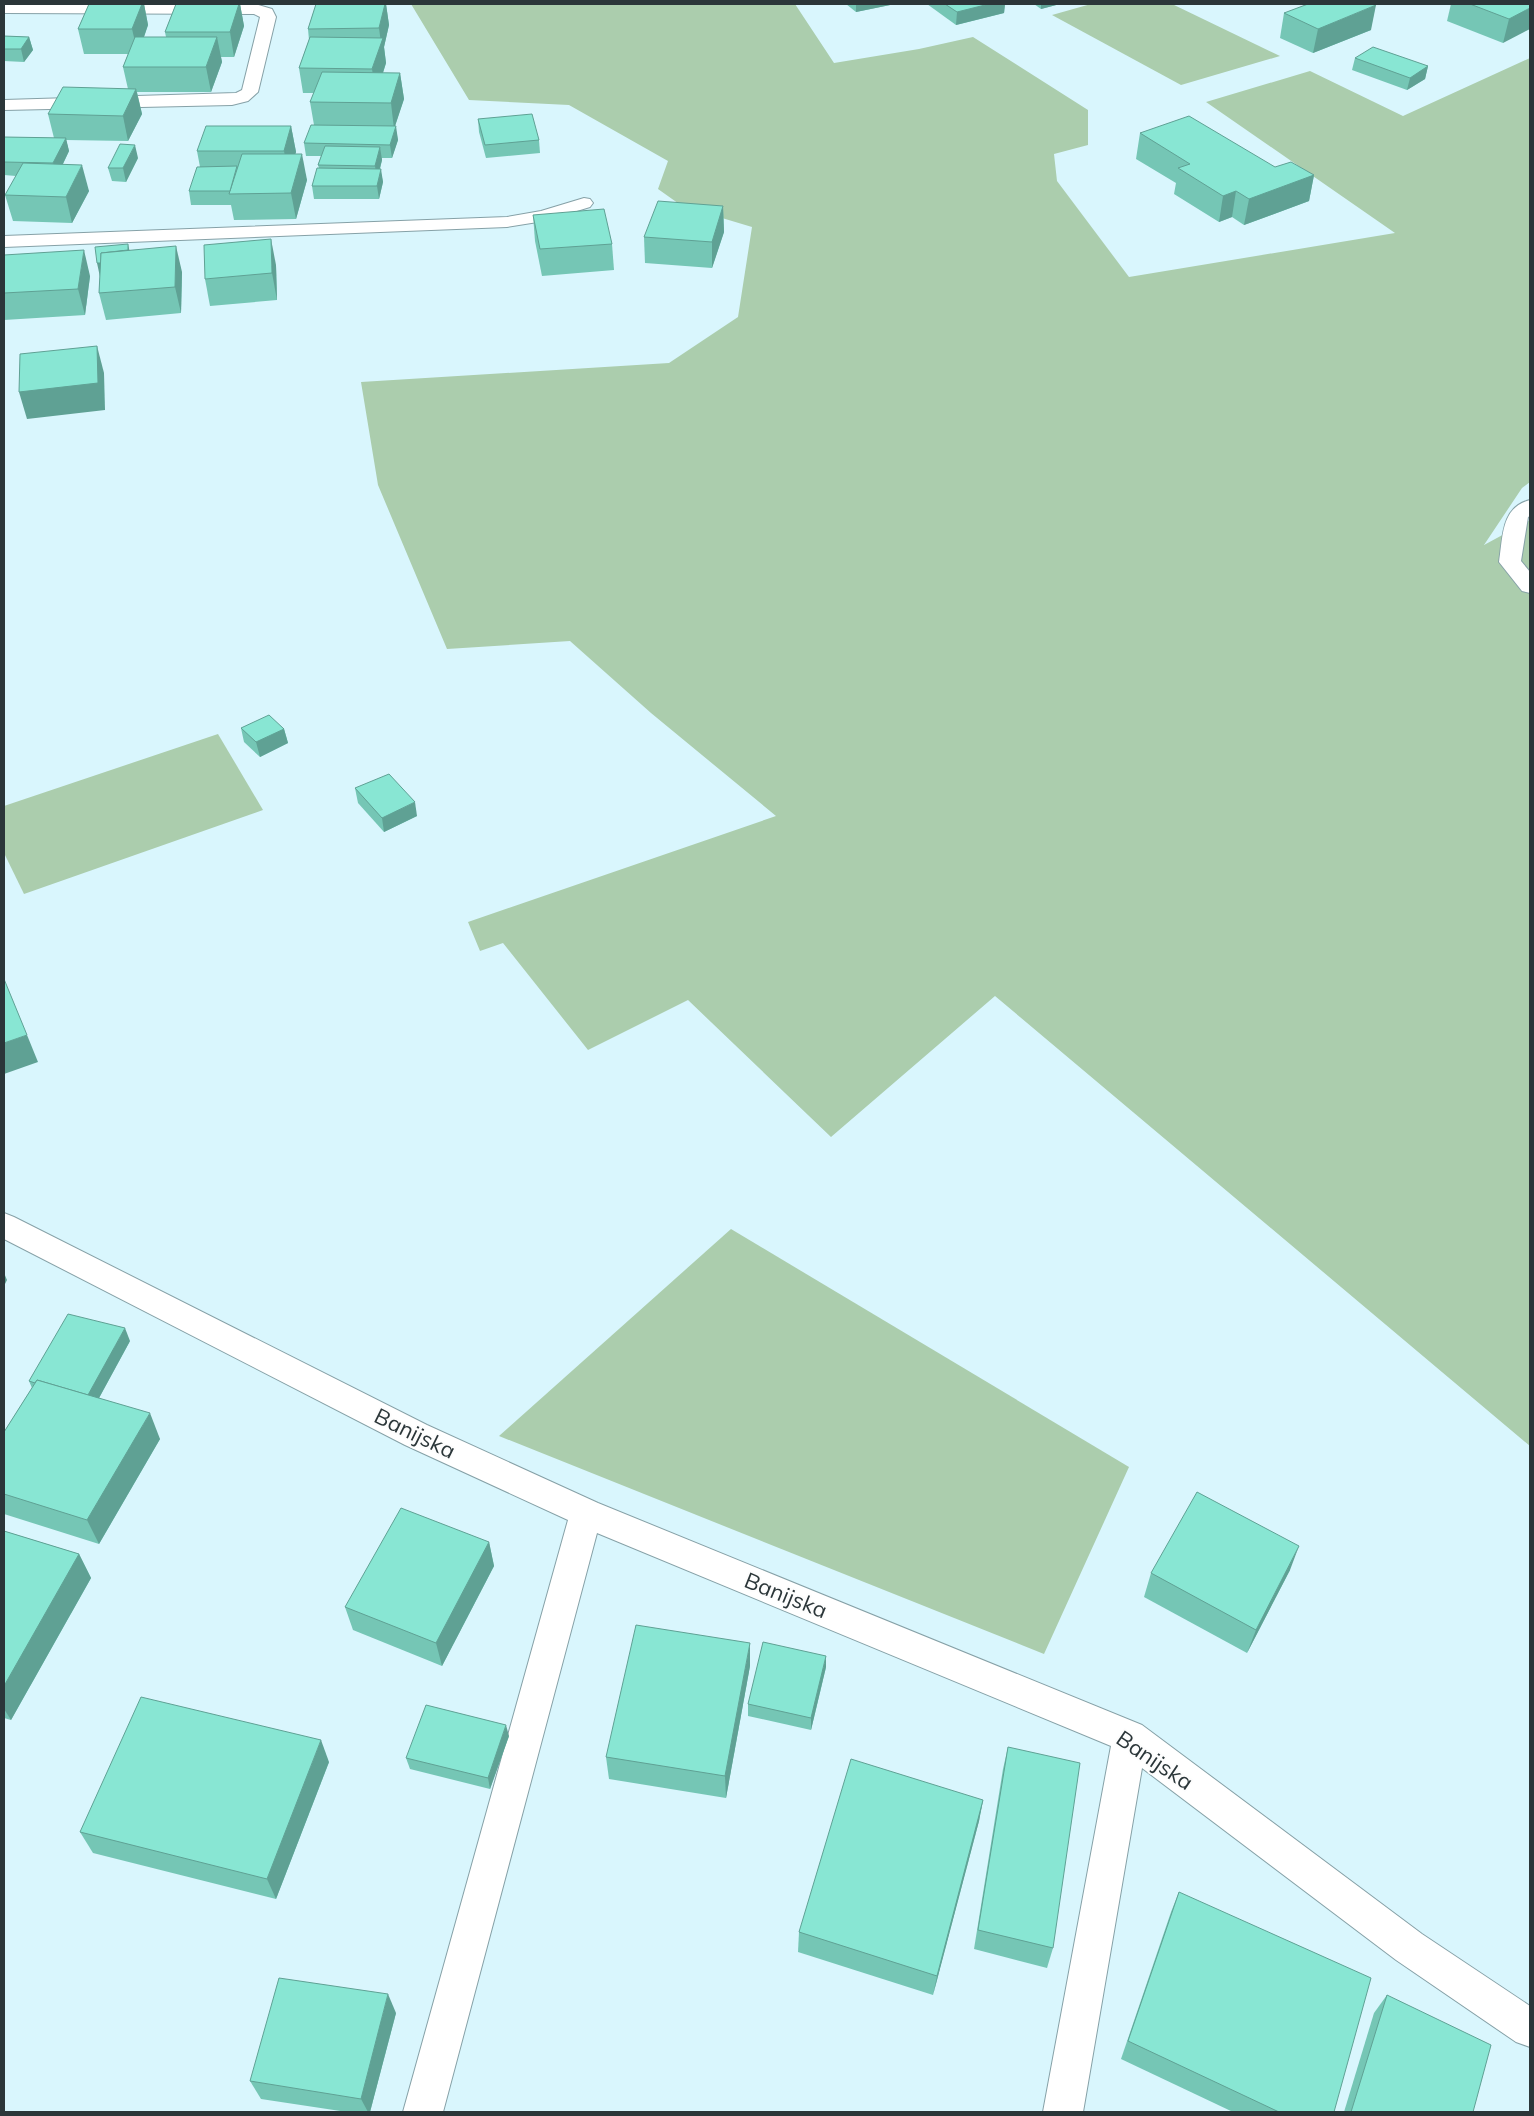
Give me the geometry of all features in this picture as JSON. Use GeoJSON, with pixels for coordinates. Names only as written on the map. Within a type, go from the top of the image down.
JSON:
{"type":"FeatureCollection","features":[{"type":"Feature","properties":{"kind":"street"},"geometry":{"type":"LineString","coordinates":[[4,8],[255,9],[266,12],[268,17],[250,92],[242,98],[232,100],[4,105]]}},
{"type":"Feature","properties":{"kind":"street"},"geometry":{"type":"LineString","coordinates":[[4,242],[507,222],[544,216],[584,203]]}},
{"type":"Feature","properties":{"kind":"street"},"geometry":{"type":"LineString","coordinates":[[1530,506],[1518,514],[1510,562],[1530,586]]}},
{"type":"Feature","properties":{"kind":"street","name":"Banijska"},"geometry":{"type":"LineString","coordinates":[[4,1225],[416,1435],[586,1513],[1130,1737],[1410,1947],[1530,2028]]}},
{"type":"Feature","properties":{"kind":"street"},"geometry":{"type":"LineString","coordinates":[[423,2112],[586,1513]]}},
{"type":"Feature","properties":{"kind":"street"},"geometry":{"type":"LineString","coordinates":[[1063,2112],[1130,1737]]}},
{"type":"Feature","properties":{"kind":"path"},"geometry":{"type":"LineString","coordinates":[[378,4],[398,4]]}},
{"type":"Feature","properties":{"kind":"green space"},"geometry":{"type":"Polygon","coordinates":[[[411,4],[795,4],[834,63],[919,49],[973,37],[1088,110],[1088,145],[1054,154],[1057,181],[1129,277],[1395,233],[1206,102],[1310,71],[1403,116],[1530,58],[1530,482],[1522,488],[1484,545],[1530,520],[1530,1446],[995,996],[831,1137],[688,1000],[588,1050],[503,943],[480,951],[468,922],[776,816],[651,713],[570,641],[447,649],[378,485],[361,382],[669,363],[738,317],[752,227],[682,206],[658,189],[668,161],[569,105],[469,100],[411,4]]]}},
{"type":"Feature","properties":{"kind":"green space"},"geometry":{"type":"Polygon","coordinates":[[[1091,4],[1172,4],[1280,56],[1181,85],[1052,15],[1091,4]]]}},
{"type":"Feature","properties":{"kind":"green space"},"geometry":{"type":"Polygon","coordinates":[[[218,734],[263,810],[24,894],[4,853],[4,806],[218,734]]]}},
{"type":"Feature","properties":{"kind":"green space"},"geometry":{"type":"Polygon","coordinates":[[[731,1229],[1129,1467],[1044,1654],[499,1436],[731,1229]]]}},
{"type":"Feature","properties":{"kind":"building"},"geometry":{"type":"Polygon","coordinates":[[[89,4],[142,4],[132,29],[78,29],[89,4]]]}},
{"type":"Feature","properties":{"kind":"building"},"geometry":{"type":"Polygon","coordinates":[[[176,4],[239,4],[230,32],[165,32],[176,4]]]}},
{"type":"Feature","properties":{"kind":"building"},"geometry":{"type":"Polygon","coordinates":[[[316,4],[385,4],[379,28],[308,29],[316,4]]]}},
{"type":"Feature","properties":{"kind":"building"},"geometry":{"type":"Polygon","coordinates":[[[945,4],[989,4],[957,12],[945,4]]]}},
{"type":"Feature","properties":{"kind":"building"},"geometry":{"type":"Polygon","coordinates":[[[1308,4],[1376,5],[1318,29],[1284,13],[1308,4]]]}},
{"type":"Feature","properties":{"kind":"building"},"geometry":{"type":"Polygon","coordinates":[[[1470,4],[1530,4],[1530,8],[1509,19],[1470,4]]]}},
{"type":"Feature","properties":{"kind":"building"},"geometry":{"type":"Polygon","coordinates":[[[4,36],[29,37],[21,49],[4,49],[4,36]]]}},
{"type":"Feature","properties":{"kind":"building"},"geometry":{"type":"Polygon","coordinates":[[[135,37],[217,37],[206,67],[123,67],[135,37]]]}},
{"type":"Feature","properties":{"kind":"building"},"geometry":{"type":"Polygon","coordinates":[[[310,37],[383,38],[372,69],[299,68],[310,37]]]}},
{"type":"Feature","properties":{"kind":"building"},"geometry":{"type":"Polygon","coordinates":[[[1373,47],[1428,66],[1410,78],[1355,58],[1373,47]]]}},
{"type":"Feature","properties":{"kind":"building"},"geometry":{"type":"Polygon","coordinates":[[[322,72],[400,73],[391,103],[310,102],[322,72]]]}},
{"type":"Feature","properties":{"kind":"building"},"geometry":{"type":"Polygon","coordinates":[[[63,87],[136,89],[123,116],[48,114],[63,87]]]}},
{"type":"Feature","properties":{"kind":"building"},"geometry":{"type":"Polygon","coordinates":[[[532,114],[539,140],[485,145],[478,119],[532,114]]]}},
{"type":"Feature","properties":{"kind":"building"},"geometry":{"type":"Polygon","coordinates":[[[1189,116],[1275,167],[1291,162],[1314,175],[1249,199],[1236,191],[1223,196],[1178,168],[1190,164],[1140,133],[1189,116]]]}},
{"type":"Feature","properties":{"kind":"building"},"geometry":{"type":"Polygon","coordinates":[[[311,125],[396,126],[390,145],[304,143],[311,125]]]}},
{"type":"Feature","properties":{"kind":"building"},"geometry":{"type":"Polygon","coordinates":[[[206,126],[291,126],[284,151],[197,151],[206,126]]]}},
{"type":"Feature","properties":{"kind":"building"},"geometry":{"type":"Polygon","coordinates":[[[4,137],[66,138],[53,163],[4,162],[4,137]]]}},
{"type":"Feature","properties":{"kind":"building"},"geometry":{"type":"Polygon","coordinates":[[[120,144],[135,145],[123,168],[108,168],[120,144]]]}},
{"type":"Feature","properties":{"kind":"building"},"geometry":{"type":"Polygon","coordinates":[[[325,146],[380,147],[375,166],[318,165],[325,146]]]}},
{"type":"Feature","properties":{"kind":"building"},"geometry":{"type":"Polygon","coordinates":[[[242,154],[302,154],[291,193],[229,194],[242,154]]]}},
{"type":"Feature","properties":{"kind":"building"},"geometry":{"type":"Polygon","coordinates":[[[23,163],[82,165],[66,197],[5,195],[23,163]]]}},
{"type":"Feature","properties":{"kind":"building"},"geometry":{"type":"Polygon","coordinates":[[[237,166],[230,191],[189,191],[197,167],[237,166]]]}},
{"type":"Feature","properties":{"kind":"building"},"geometry":{"type":"Polygon","coordinates":[[[317,168],[381,169],[377,186],[312,186],[317,168]]]}},
{"type":"Feature","properties":{"kind":"building"},"geometry":{"type":"Polygon","coordinates":[[[658,201],[723,206],[712,242],[644,237],[658,201]]]}},
{"type":"Feature","properties":{"kind":"building"},"geometry":{"type":"Polygon","coordinates":[[[604,209],[612,244],[540,249],[533,215],[604,209]]]}},
{"type":"Feature","properties":{"kind":"building"},"geometry":{"type":"Polygon","coordinates":[[[271,239],[272,273],[205,279],[204,245],[271,239]]]}},
{"type":"Feature","properties":{"kind":"building"},"geometry":{"type":"Polygon","coordinates":[[[128,244],[128,250],[101,253],[101,263],[97,263],[95,247],[128,244]]]}},
{"type":"Feature","properties":{"kind":"building"},"geometry":{"type":"Polygon","coordinates":[[[176,246],[175,287],[99,293],[101,253],[176,246]]]}},
{"type":"Feature","properties":{"kind":"building"},"geometry":{"type":"Polygon","coordinates":[[[84,250],[78,289],[4,293],[4,255],[84,250]]]}},
{"type":"Feature","properties":{"kind":"building"},"geometry":{"type":"Polygon","coordinates":[[[97,346],[98,383],[19,392],[20,354],[97,346]]]}},
{"type":"Feature","properties":{"kind":"building"},"geometry":{"type":"Polygon","coordinates":[[[269,715],[284,729],[256,742],[241,728],[269,715]]]}},
{"type":"Feature","properties":{"kind":"building"},"geometry":{"type":"Polygon","coordinates":[[[389,774],[415,802],[382,818],[355,788],[389,774]]]}},
{"type":"Feature","properties":{"kind":"building"},"geometry":{"type":"Polygon","coordinates":[[[4,979],[27,1035],[4,1043],[4,979]]]}},
{"type":"Feature","properties":{"kind":"building"},"geometry":{"type":"Polygon","coordinates":[[[68,1314],[125,1328],[88,1395],[37,1380],[35,1383],[29,1381],[68,1314]]]}},
{"type":"Feature","properties":{"kind":"building"},"geometry":{"type":"Polygon","coordinates":[[[37,1380],[150,1413],[87,1520],[4,1494],[4,1432],[37,1380]]]}},
{"type":"Feature","properties":{"kind":"building"},"geometry":{"type":"Polygon","coordinates":[[[1197,1492],[1299,1546],[1256,1630],[1151,1573],[1197,1492]]]}},
{"type":"Feature","properties":{"kind":"building"},"geometry":{"type":"Polygon","coordinates":[[[401,1508],[489,1542],[436,1643],[345,1607],[401,1508]]]}},
{"type":"Feature","properties":{"kind":"building"},"geometry":{"type":"Polygon","coordinates":[[[4,1531],[79,1554],[4,1686],[4,1531]]]}},
{"type":"Feature","properties":{"kind":"building"},"geometry":{"type":"Polygon","coordinates":[[[636,1625],[750,1643],[725,1776],[606,1757],[636,1625]]]}},
{"type":"Feature","properties":{"kind":"building"},"geometry":{"type":"Polygon","coordinates":[[[763,1642],[826,1656],[811,1718],[748,1704],[763,1642]]]}},
{"type":"Feature","properties":{"kind":"building"},"geometry":{"type":"Polygon","coordinates":[[[141,1697],[321,1740],[267,1879],[80,1832],[141,1697]]]}},
{"type":"Feature","properties":{"kind":"building"},"geometry":{"type":"Polygon","coordinates":[[[426,1705],[506,1725],[488,1778],[406,1758],[426,1705]]]}},
{"type":"Feature","properties":{"kind":"building"},"geometry":{"type":"Polygon","coordinates":[[[1008,1747],[1080,1763],[1053,1948],[978,1930],[1008,1747]]]}},
{"type":"Feature","properties":{"kind":"building"},"geometry":{"type":"Polygon","coordinates":[[[851,1759],[983,1800],[937,1976],[799,1932],[851,1759]]]}},
{"type":"Feature","properties":{"kind":"building"},"geometry":{"type":"Polygon","coordinates":[[[1179,1892],[1371,1978],[1334,2112],[1279,2112],[1128,2041],[1179,1892]]]}},
{"type":"Feature","properties":{"kind":"building"},"geometry":{"type":"Polygon","coordinates":[[[279,1978],[388,1994],[361,2099],[250,2081],[279,1978]]]}},
{"type":"Feature","properties":{"kind":"building"},"geometry":{"type":"Polygon","coordinates":[[[1387,1995],[1491,2045],[1473,2112],[1351,2112],[1387,1995]]]}}]}
